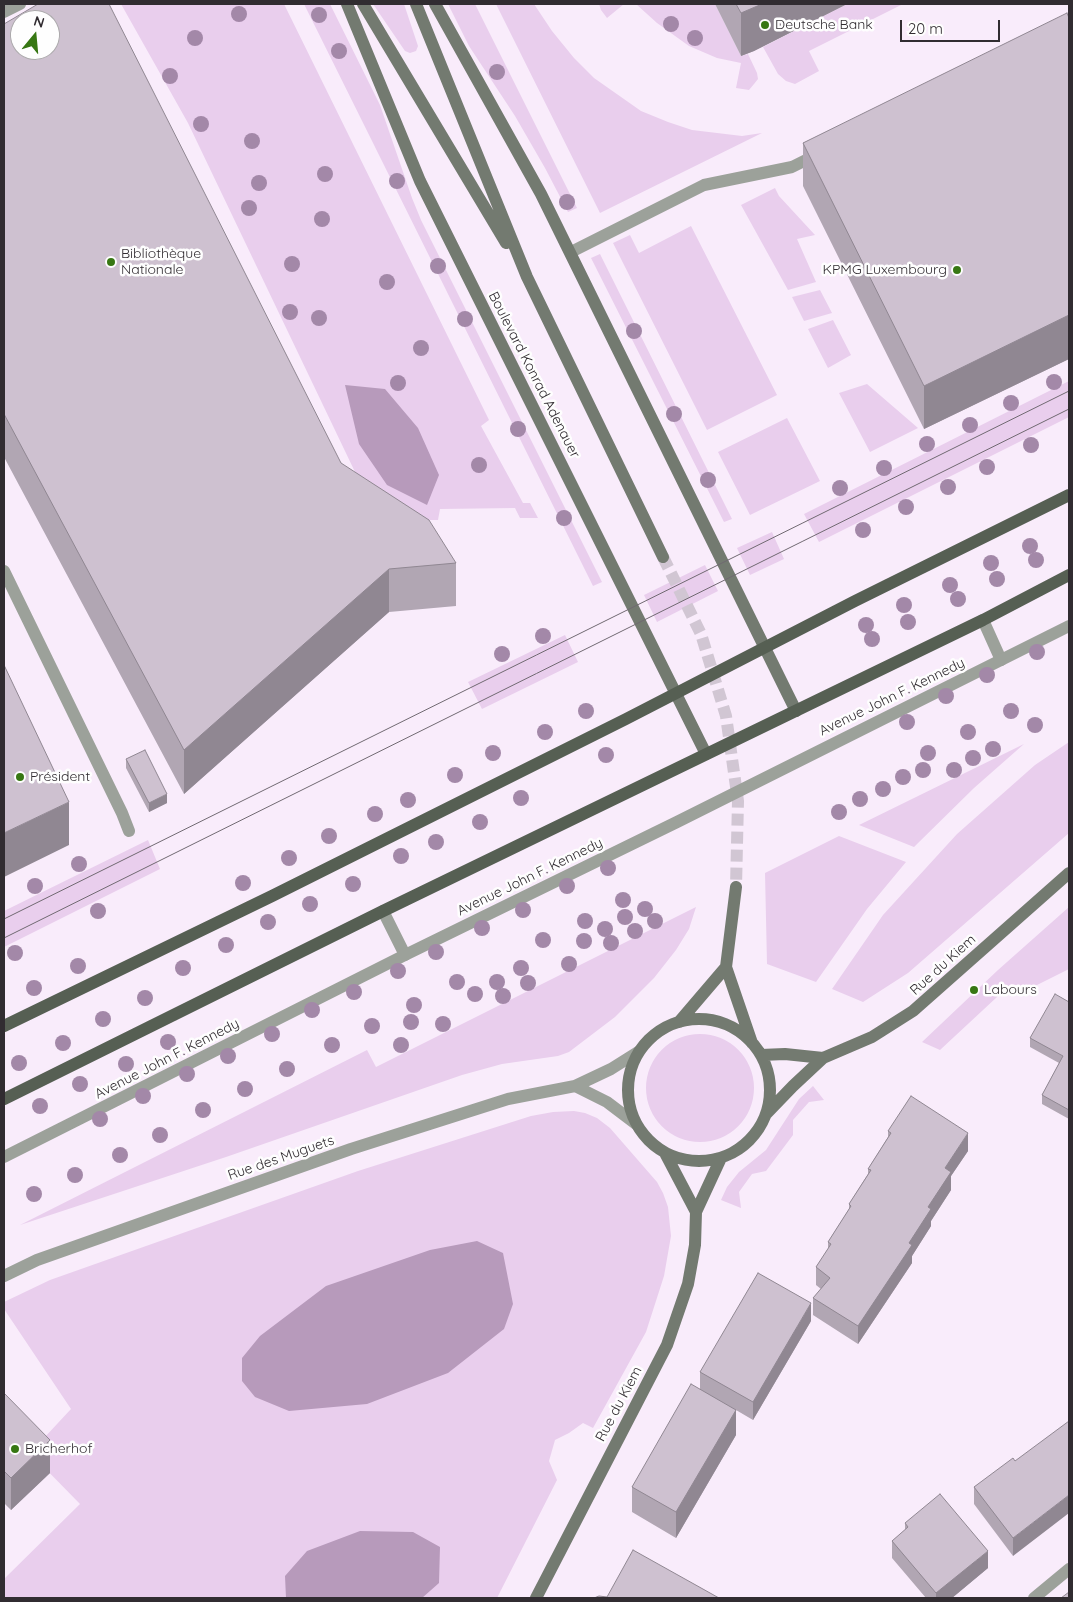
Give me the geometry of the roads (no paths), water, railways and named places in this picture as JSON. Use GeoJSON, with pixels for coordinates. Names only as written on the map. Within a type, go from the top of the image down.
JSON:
{"type":"FeatureCollection","features":[{"type":"Feature","properties":{"kind":"main road","name":"Boulevard Konrad Adenauer"},"geometry":{"type":"LineString","coordinates":[[347,4],[420,181],[706,754]]}},
{"type":"Feature","properties":{"kind":"main road"},"geometry":{"type":"LineString","coordinates":[[363,4],[527,277]]}},
{"type":"Feature","properties":{"kind":"main road"},"geometry":{"type":"LineString","coordinates":[[416,4],[527,277],[663,557]]}},
{"type":"Feature","properties":{"kind":"main road"},"geometry":{"type":"LineString","coordinates":[[435,4],[541,194],[571,252],[796,711]]}},
{"type":"Feature","properties":{"kind":"main road"},"geometry":{"type":"LineString","coordinates":[[4,1026],[272,896],[1069,495]]}},
{"type":"Feature","properties":{"kind":"main road"},"geometry":{"type":"LineString","coordinates":[[4,1099],[383,911],[982,620],[1069,575]]}},
{"type":"Feature","properties":{"kind":"main road","name":"Rue du Kiem"},"geometry":{"type":"LineString","coordinates":[[766,1114],[823,1058],[872,1037],[913,1011],[1069,873]]}},
{"type":"Feature","properties":{"kind":"main road"},"geometry":{"type":"LineString","coordinates":[[736,887],[726,967],[752,1043]]}},
{"type":"Feature","properties":{"kind":"main road"},"geometry":{"type":"LineString","coordinates":[[679,1022],[726,967]]}},
{"type":"Feature","properties":{"kind":"main road"},"geometry":{"type":"LineString","coordinates":[[695,1019],[711,1020],[733,1028],[752,1043],[767,1069],[770,1099],[766,1114],[749,1142],[736,1152],[707,1161],[678,1159],[653,1145],[636,1124],[630,1110],[628,1095],[628,1080],[632,1066],[638,1052],[649,1039],[663,1029],[679,1022],[695,1019]]}},
{"type":"Feature","properties":{"kind":"main road","name":"Rue du Kiem"},"geometry":{"type":"LineString","coordinates":[[760,1055],[785,1054],[823,1058]]}},
{"type":"Feature","properties":{"kind":"main road","name":"Rue du Kiem"},"geometry":{"type":"LineString","coordinates":[[665,1153],[696,1212]]}},
{"type":"Feature","properties":{"kind":"main road","name":"Rue du Kiem"},"geometry":{"type":"LineString","coordinates":[[536,1598],[667,1345],[688,1284],[695,1245],[696,1212],[721,1158]]}},
{"type":"Feature","properties":{"kind":"street"},"geometry":{"type":"LineString","coordinates":[[4,12],[20,4]]}},
{"type":"Feature","properties":{"kind":"street"},"geometry":{"type":"LineString","coordinates":[[571,252],[704,185],[792,167],[826,150]]}},
{"type":"Feature","properties":{"kind":"street"},"geometry":{"type":"LineString","coordinates":[[4,571],[129,831]]}},
{"type":"Feature","properties":{"kind":"street"},"geometry":{"type":"LineString","coordinates":[[982,620],[1001,660]]}},
{"type":"Feature","properties":{"kind":"street","name":"Avenue John F. Kennedy"},"geometry":{"type":"LineString","coordinates":[[4,1157],[405,955],[670,826],[1069,626]]}},
{"type":"Feature","properties":{"kind":"street"},"geometry":{"type":"LineString","coordinates":[[383,911],[405,955]]}},
{"type":"Feature","properties":{"kind":"street","name":"Rue des Muguets"},"geometry":{"type":"LineString","coordinates":[[4,1276],[37,1260],[351,1149],[508,1099],[575,1086],[611,1069],[638,1052]]}},
{"type":"Feature","properties":{"kind":"street"},"geometry":{"type":"LineString","coordinates":[[575,1086],[607,1102],[636,1124]]}},
{"type":"Feature","properties":{"kind":"street"},"geometry":{"type":"LineString","coordinates":[[1034,1598],[1069,1570]]}},
{"type":"Feature","properties":{"kind":"tunnel"},"geometry":{"type":"LineString","coordinates":[[663,557],[701,634],[726,716],[738,801],[736,887]]}},
{"type":"Feature","properties":{"kind":"tram line"},"geometry":{"type":"LineString","coordinates":[[4,919],[1069,391]]}},
{"type":"Feature","properties":{"kind":"tram line"},"geometry":{"type":"LineString","coordinates":[[4,938],[1069,409]]}},
{"type":"Feature","properties":{"kind":"place","name":"Deutsche Bank"},"geometry":{"type":"Point","coordinates":[765,25]}},
{"type":"Feature","properties":{"kind":"place","name":"Bibliothèque Nationale"},"geometry":{"type":"Point","coordinates":[111,262]}},
{"type":"Feature","properties":{"kind":"place","name":"KPMG Luxembourg"},"geometry":{"type":"Point","coordinates":[957,270]}},
{"type":"Feature","properties":{"kind":"place","name":"Président"},"geometry":{"type":"Point","coordinates":[20,777]}},
{"type":"Feature","properties":{"kind":"place","name":"Labours"},"geometry":{"type":"Point","coordinates":[974,990]}},
{"type":"Feature","properties":{"kind":"place","name":"Bricherhof"},"geometry":{"type":"Point","coordinates":[15,1449]}}]}
